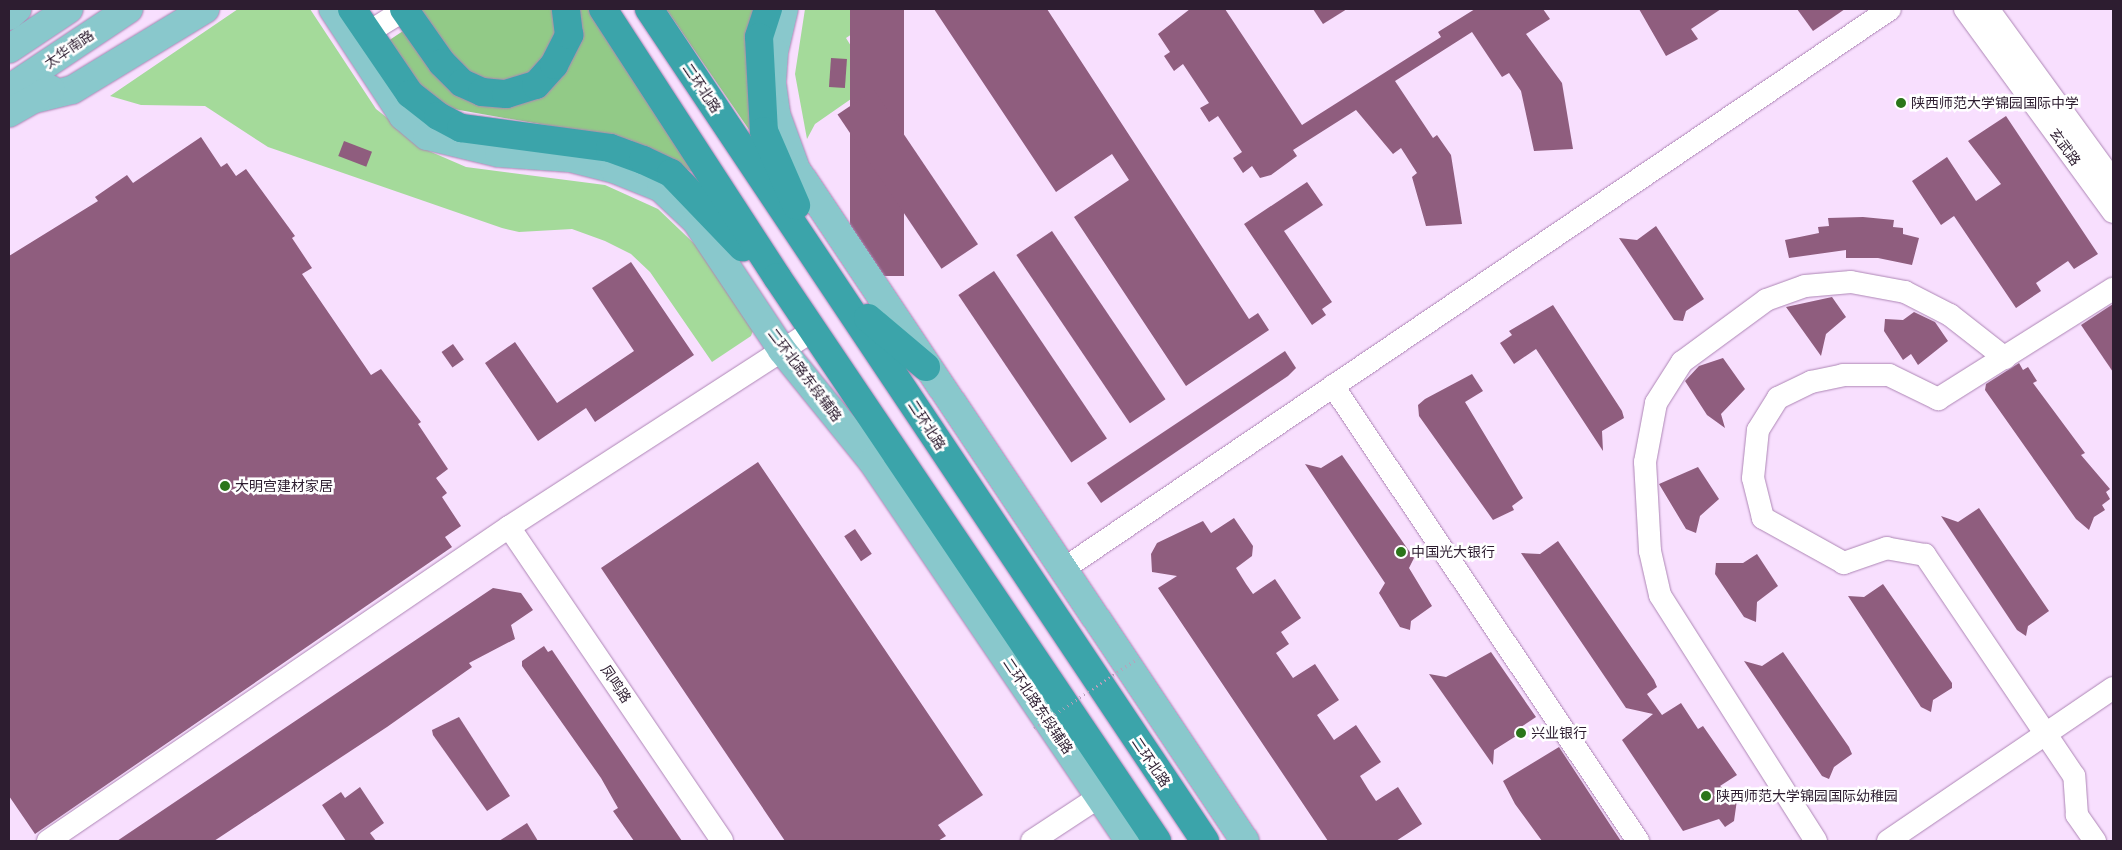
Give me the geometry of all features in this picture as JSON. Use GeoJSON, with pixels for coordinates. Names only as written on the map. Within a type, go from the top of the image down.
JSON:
{"type":"FeatureCollection","features":[{"type":"Feature","properties":{"kind":"highway"},"geometry":{"type":"LineString","coordinates":[[352,9],[410,94],[438,116],[461,128],[610,148],[671,173],[807,322]]}},
{"type":"Feature","properties":{"kind":"highway"},"geometry":{"type":"LineString","coordinates":[[378,23],[442,63],[462,83],[482,92],[506,94],[536,84],[554,65],[569,35],[566,9]]}},
{"type":"Feature","properties":{"kind":"highway"},"geometry":{"type":"LineString","coordinates":[[604,9],[807,322],[1157,841]]}},
{"type":"Feature","properties":{"kind":"highway","name":"二环北路"},"geometry":{"type":"LineString","coordinates":[[649,9],[1205,841]]}},
{"type":"Feature","properties":{"kind":"highway"},"geometry":{"type":"LineString","coordinates":[[768,9],[759,37],[764,132],[824,271]]}},
{"type":"Feature","properties":{"kind":"highway"},"geometry":{"type":"LineString","coordinates":[[840,294],[926,367]]}},
{"type":"Feature","properties":{"kind":"main road"},"geometry":{"type":"LineString","coordinates":[[9,16],[17,9]]}},
{"type":"Feature","properties":{"kind":"main road"},"geometry":{"type":"LineString","coordinates":[[9,49],[69,9]]}},
{"type":"Feature","properties":{"kind":"main road","name":"太华南路"},"geometry":{"type":"LineString","coordinates":[[9,89],[129,9]]}},
{"type":"Feature","properties":{"kind":"main road"},"geometry":{"type":"LineString","coordinates":[[9,112],[35,99],[168,9]]}},
{"type":"Feature","properties":{"kind":"main road"},"geometry":{"type":"LineString","coordinates":[[35,99],[72,90],[204,9]]}},
{"type":"Feature","properties":{"kind":"main road","name":"二环北路东段辅路"},"geometry":{"type":"LineString","coordinates":[[334,9],[378,23],[403,116],[427,136],[499,153],[570,158],[661,188],[696,221],[782,350],[872,461],[1129,841]]}},
{"type":"Feature","properties":{"kind":"main road"},"geometry":{"type":"LineString","coordinates":[[784,9],[774,52],[772,84],[784,143],[812,196],[1245,841]]}},
{"type":"Feature","properties":{"kind":"street"},"geometry":{"type":"LineString","coordinates":[[1062,570],[1890,9]]}},
{"type":"Feature","properties":{"kind":"street","name":"玄武路"},"geometry":{"type":"LineString","coordinates":[[1964,9],[2113,212]]}},
{"type":"Feature","properties":{"kind":"street","name":"玄武路"},"geometry":{"type":"LineString","coordinates":[[1988,9],[2113,181]]}},
{"type":"Feature","properties":{"kind":"street"},"geometry":{"type":"LineString","coordinates":[[1816,841],[1660,595],[1650,551],[1645,462],[1656,403],[1682,362],[1766,300],[1805,286],[1851,282],[1905,292],[1950,315],[2005,358]]}},
{"type":"Feature","properties":{"kind":"street"},"geometry":{"type":"LineString","coordinates":[[2095,841],[2077,815],[2074,776],[1925,556],[1887,548],[1844,563],[1763,518],[1753,478],[1758,430],[1778,398],[1811,382],[1842,375],[1880,375],[1938,399],[2113,289]]}},
{"type":"Feature","properties":{"kind":"street"},"geometry":{"type":"LineString","coordinates":[[48,841],[509,527],[782,350],[807,322]]}},
{"type":"Feature","properties":{"kind":"street"},"geometry":{"type":"LineString","coordinates":[[1333,386],[1638,841]]}},
{"type":"Feature","properties":{"kind":"street","name":"凤鸣路"},"geometry":{"type":"LineString","coordinates":[[509,527],[722,841]]}},
{"type":"Feature","properties":{"kind":"street"},"geometry":{"type":"LineString","coordinates":[[1888,841],[2113,688]]}},
{"type":"Feature","properties":{"kind":"street"},"geometry":{"type":"LineString","coordinates":[[1032,841],[1103,803]]}},
{"type":"Feature","properties":{"kind":"street"},"geometry":{"type":"LineString","coordinates":[[1059,841],[1103,803]]}},
{"type":"Feature","properties":{"kind":"path"},"geometry":{"type":"LineString","coordinates":[[1034,728],[1138,658]]}},
{"type":"Feature","properties":{"kind":"green space"},"geometry":{"type":"Polygon","coordinates":[[[238,9],[310,9],[376,109],[429,151],[466,167],[605,185],[658,209],[703,252],[754,328],[751,336],[712,362],[650,272],[631,254],[605,241],[572,229],[519,232],[502,228],[268,147],[205,106],[141,105],[110,96],[238,9]]]}},
{"type":"Feature","properties":{"kind":"green space"},"geometry":{"type":"Polygon","coordinates":[[[393,9],[589,9],[694,173],[630,140],[448,108],[427,94],[388,41],[406,29],[393,9]]]}},
{"type":"Feature","properties":{"kind":"green space"},"geometry":{"type":"Polygon","coordinates":[[[666,9],[758,9],[748,46],[752,134],[666,9]]]}},
{"type":"Feature","properties":{"kind":"green space"},"geometry":{"type":"Polygon","coordinates":[[[805,9],[872,9],[870,22],[846,38],[874,83],[815,124],[807,139],[795,74],[805,9]]]}},
{"type":"Feature","properties":{"kind":"building"},"geometry":{"type":"Polygon","coordinates":[[[850,9],[904,9],[904,276],[850,276],[850,9]]]}},
{"type":"Feature","properties":{"kind":"building"},"geometry":{"type":"Polygon","coordinates":[[[934,9],[1047,9],[1249,319],[1258,313],[1269,330],[1186,386],[1074,217],[1129,180],[1112,154],[1056,192],[934,9]]]}},
{"type":"Feature","properties":{"kind":"building"},"geometry":{"type":"Polygon","coordinates":[[[1190,9],[1225,9],[1302,125],[1441,37],[1438,32],[1475,9],[1543,9],[1550,19],[1526,34],[1562,83],[1573,149],[1534,151],[1521,91],[1509,73],[1502,77],[1472,32],[1395,81],[1433,138],[1437,135],[1451,155],[1462,224],[1426,226],[1412,177],[1417,173],[1401,148],[1393,154],[1356,110],[1293,150],[1297,156],[1271,175],[1260,178],[1252,166],[1243,173],[1233,158],[1242,152],[1218,116],[1209,122],[1200,108],[1209,103],[1183,64],[1174,71],[1164,56],[1170,52],[1158,34],[1190,9]]]}},
{"type":"Feature","properties":{"kind":"building"},"geometry":{"type":"Polygon","coordinates":[[[1313,9],[1347,9],[1323,24],[1313,9]]]}},
{"type":"Feature","properties":{"kind":"building"},"geometry":{"type":"Polygon","coordinates":[[[1639,9],[1721,9],[1691,29],[1698,39],[1666,56],[1639,9]]]}},
{"type":"Feature","properties":{"kind":"building"},"geometry":{"type":"Polygon","coordinates":[[[1797,9],[1845,9],[1813,31],[1797,9]]]}},
{"type":"Feature","properties":{"kind":"building"},"geometry":{"type":"Polygon","coordinates":[[[831,58],[847,59],[845,88],[829,87],[831,58]]]}},
{"type":"Feature","properties":{"kind":"building"},"geometry":{"type":"Polygon","coordinates":[[[874,90],[978,244],[942,269],[838,115],[874,90]]]}},
{"type":"Feature","properties":{"kind":"building"},"geometry":{"type":"Polygon","coordinates":[[[2006,116],[2098,254],[2074,269],[2068,261],[2036,283],[2041,291],[2016,308],[1954,216],[1941,225],[1912,181],[1947,157],[1976,201],[2001,184],[1968,141],[2006,116]]]}},
{"type":"Feature","properties":{"kind":"building","name":"大明宫建材家居"},"geometry":{"type":"Polygon","coordinates":[[[201,137],[221,167],[227,163],[236,176],[246,169],[295,236],[292,238],[312,268],[302,274],[371,375],[381,369],[421,422],[418,424],[448,469],[436,478],[447,493],[442,497],[461,526],[445,537],[452,547],[35,834],[9,796],[9,256],[98,201],[95,197],[127,175],[133,183],[201,137]]]}},
{"type":"Feature","properties":{"kind":"building"},"geometry":{"type":"Polygon","coordinates":[[[344,141],[372,152],[366,167],[338,156],[344,141]]]}},
{"type":"Feature","properties":{"kind":"building"},"geometry":{"type":"Polygon","coordinates":[[[1307,182],[1323,205],[1284,231],[1332,302],[1322,309],[1326,315],[1312,325],[1244,224],[1307,182]]]}},
{"type":"Feature","properties":{"kind":"building"},"geometry":{"type":"Polygon","coordinates":[[[1863,217],[1894,220],[1893,227],[1903,228],[1903,234],[1919,238],[1912,265],[1878,258],[1846,258],[1846,250],[1789,258],[1785,240],[1819,233],[1818,227],[1829,226],[1828,218],[1863,217]]]}},
{"type":"Feature","properties":{"kind":"building"},"geometry":{"type":"Polygon","coordinates":[[[1656,226],[1704,299],[1686,311],[1683,321],[1674,320],[1619,238],[1637,240],[1656,226]]]}},
{"type":"Feature","properties":{"kind":"building"},"geometry":{"type":"Polygon","coordinates":[[[1052,231],[1166,399],[1130,423],[1016,255],[1052,231]]]}},
{"type":"Feature","properties":{"kind":"building"},"geometry":{"type":"Polygon","coordinates":[[[631,262],[694,355],[595,422],[586,408],[538,441],[485,363],[515,342],[557,403],[634,351],[592,288],[631,262]]]}},
{"type":"Feature","properties":{"kind":"building"},"geometry":{"type":"Polygon","coordinates":[[[994,271],[1107,438],[1071,463],[958,295],[994,271]]]}},
{"type":"Feature","properties":{"kind":"building"},"geometry":{"type":"Polygon","coordinates":[[[1832,297],[1846,317],[1826,334],[1821,356],[1786,307],[1832,297]]]}},
{"type":"Feature","properties":{"kind":"building"},"geometry":{"type":"Polygon","coordinates":[[[2113,304],[2113,372],[2081,325],[2113,304]]]}},
{"type":"Feature","properties":{"kind":"building"},"geometry":{"type":"Polygon","coordinates":[[[1553,305],[1622,411],[1624,418],[1602,431],[1603,451],[1536,349],[1514,364],[1500,343],[1512,335],[1509,331],[1553,305]]]}},
{"type":"Feature","properties":{"kind":"building"},"geometry":{"type":"Polygon","coordinates":[[[1914,312],[1935,322],[1948,341],[1918,365],[1911,354],[1903,360],[1884,331],[1885,319],[1903,320],[1914,312]]]}},
{"type":"Feature","properties":{"kind":"building"},"geometry":{"type":"Polygon","coordinates":[[[453,344],[464,360],[452,368],[442,352],[453,344]]]}},
{"type":"Feature","properties":{"kind":"building"},"geometry":{"type":"Polygon","coordinates":[[[1285,351],[1296,368],[1288,376],[1101,503],[1087,483],[1285,351]]]}},
{"type":"Feature","properties":{"kind":"building"},"geometry":{"type":"Polygon","coordinates":[[[1723,358],[1745,389],[1721,414],[1725,428],[1707,415],[1685,381],[1699,366],[1723,358]]]}},
{"type":"Feature","properties":{"kind":"building"},"geometry":{"type":"Polygon","coordinates":[[[2019,363],[2023,370],[2028,367],[2037,381],[2033,383],[2085,453],[2081,455],[2110,489],[2106,492],[2110,499],[2102,505],[2105,510],[2094,517],[2089,530],[2076,519],[1985,390],[1986,384],[2019,363]]]}},
{"type":"Feature","properties":{"kind":"building"},"geometry":{"type":"Polygon","coordinates":[[[1472,374],[1483,391],[1465,402],[1523,498],[1512,506],[1514,510],[1493,520],[1419,416],[1418,405],[1425,399],[1472,374]]]}},
{"type":"Feature","properties":{"kind":"building"},"geometry":{"type":"Polygon","coordinates":[[[1342,455],[1414,558],[1409,568],[1432,606],[1411,621],[1410,630],[1400,627],[1379,593],[1385,583],[1305,464],[1321,468],[1342,455]]]}},
{"type":"Feature","properties":{"kind":"building"},"geometry":{"type":"Polygon","coordinates":[[[758,462],[983,795],[938,825],[946,836],[938,841],[785,841],[601,568],[758,462]]]}},
{"type":"Feature","properties":{"kind":"building"},"geometry":{"type":"Polygon","coordinates":[[[1698,467],[1719,499],[1700,516],[1696,533],[1686,529],[1659,484],[1698,467]]]}},
{"type":"Feature","properties":{"kind":"building"},"geometry":{"type":"Polygon","coordinates":[[[1979,508],[2049,611],[2028,626],[2026,636],[2017,630],[1941,516],[1958,522],[1979,508]]]}},
{"type":"Feature","properties":{"kind":"building"},"geometry":{"type":"Polygon","coordinates":[[[1234,518],[1253,546],[1252,556],[1236,568],[1246,584],[1253,594],[1275,579],[1301,618],[1281,632],[1289,644],[1276,653],[1293,678],[1315,664],[1339,700],[1317,715],[1334,740],[1356,725],[1381,762],[1360,776],[1376,801],[1398,787],[1422,824],[1396,841],[1328,841],[1158,588],[1177,576],[1152,572],[1151,554],[1157,543],[1203,521],[1211,533],[1234,518]]]}},
{"type":"Feature","properties":{"kind":"building"},"geometry":{"type":"Polygon","coordinates":[[[855,529],[872,554],[861,561],[844,536],[855,529]]]}},
{"type":"Feature","properties":{"kind":"building"},"geometry":{"type":"Polygon","coordinates":[[[1558,541],[1654,680],[1657,687],[1647,694],[1662,715],[1681,703],[1698,729],[1703,726],[1737,775],[1720,786],[1737,800],[1734,821],[1725,827],[1719,819],[1683,831],[1622,740],[1653,714],[1626,708],[1521,553],[1540,554],[1558,541]]]}},
{"type":"Feature","properties":{"kind":"building"},"geometry":{"type":"Polygon","coordinates":[[[1757,554],[1778,586],[1757,602],[1756,622],[1744,617],[1715,574],[1716,563],[1743,563],[1757,554]]]}},
{"type":"Feature","properties":{"kind":"building"},"geometry":{"type":"Polygon","coordinates":[[[1883,584],[1952,683],[1952,688],[1933,700],[1931,712],[1921,707],[1848,596],[1864,597],[1883,584]]]}},
{"type":"Feature","properties":{"kind":"building"},"geometry":{"type":"Polygon","coordinates":[[[493,588],[521,593],[533,610],[511,625],[515,639],[469,663],[472,667],[387,727],[214,841],[117,841],[493,588]]]}},
{"type":"Feature","properties":{"kind":"building"},"geometry":{"type":"Polygon","coordinates":[[[544,646],[548,652],[552,650],[682,841],[634,841],[613,811],[618,808],[601,778],[522,666],[522,661],[544,646]]]}},
{"type":"Feature","properties":{"kind":"building"},"geometry":{"type":"Polygon","coordinates":[[[1491,652],[1536,717],[1521,727],[1524,731],[1494,750],[1493,765],[1429,674],[1446,677],[1491,652]]]}},
{"type":"Feature","properties":{"kind":"building"},"geometry":{"type":"Polygon","coordinates":[[[1783,652],[1852,754],[1834,767],[1829,779],[1822,776],[1744,661],[1762,666],[1783,652]]]}},
{"type":"Feature","properties":{"kind":"building"},"geometry":{"type":"Polygon","coordinates":[[[459,717],[510,796],[487,811],[433,735],[432,730],[459,717]]]}},
{"type":"Feature","properties":{"kind":"building"},"geometry":{"type":"Polygon","coordinates":[[[1559,747],[1621,841],[1542,841],[1515,804],[1503,781],[1559,747]]]}},
{"type":"Feature","properties":{"kind":"building"},"geometry":{"type":"Polygon","coordinates":[[[360,787],[384,823],[370,833],[376,841],[346,841],[322,805],[341,792],[345,798],[360,787]]]}},
{"type":"Feature","properties":{"kind":"building"},"geometry":{"type":"Polygon","coordinates":[[[527,823],[538,841],[499,841],[527,823]]]}},
{"type":"Feature","properties":{"kind":"place","name":"陕西师范大学锦园国际中学"},"geometry":{"type":"Point","coordinates":[1901,103]}},
{"type":"Feature","properties":{"kind":"place","name":"大明宫建材家居"},"geometry":{"type":"Point","coordinates":[225,486]}},
{"type":"Feature","properties":{"kind":"place","name":"中国光大银行"},"geometry":{"type":"Point","coordinates":[1401,552]}},
{"type":"Feature","properties":{"kind":"place","name":"兴业银行"},"geometry":{"type":"Point","coordinates":[1521,733]}},
{"type":"Feature","properties":{"kind":"place","name":"陕西师范大学锦园国际幼稚园"},"geometry":{"type":"Point","coordinates":[1706,796]}}]}
